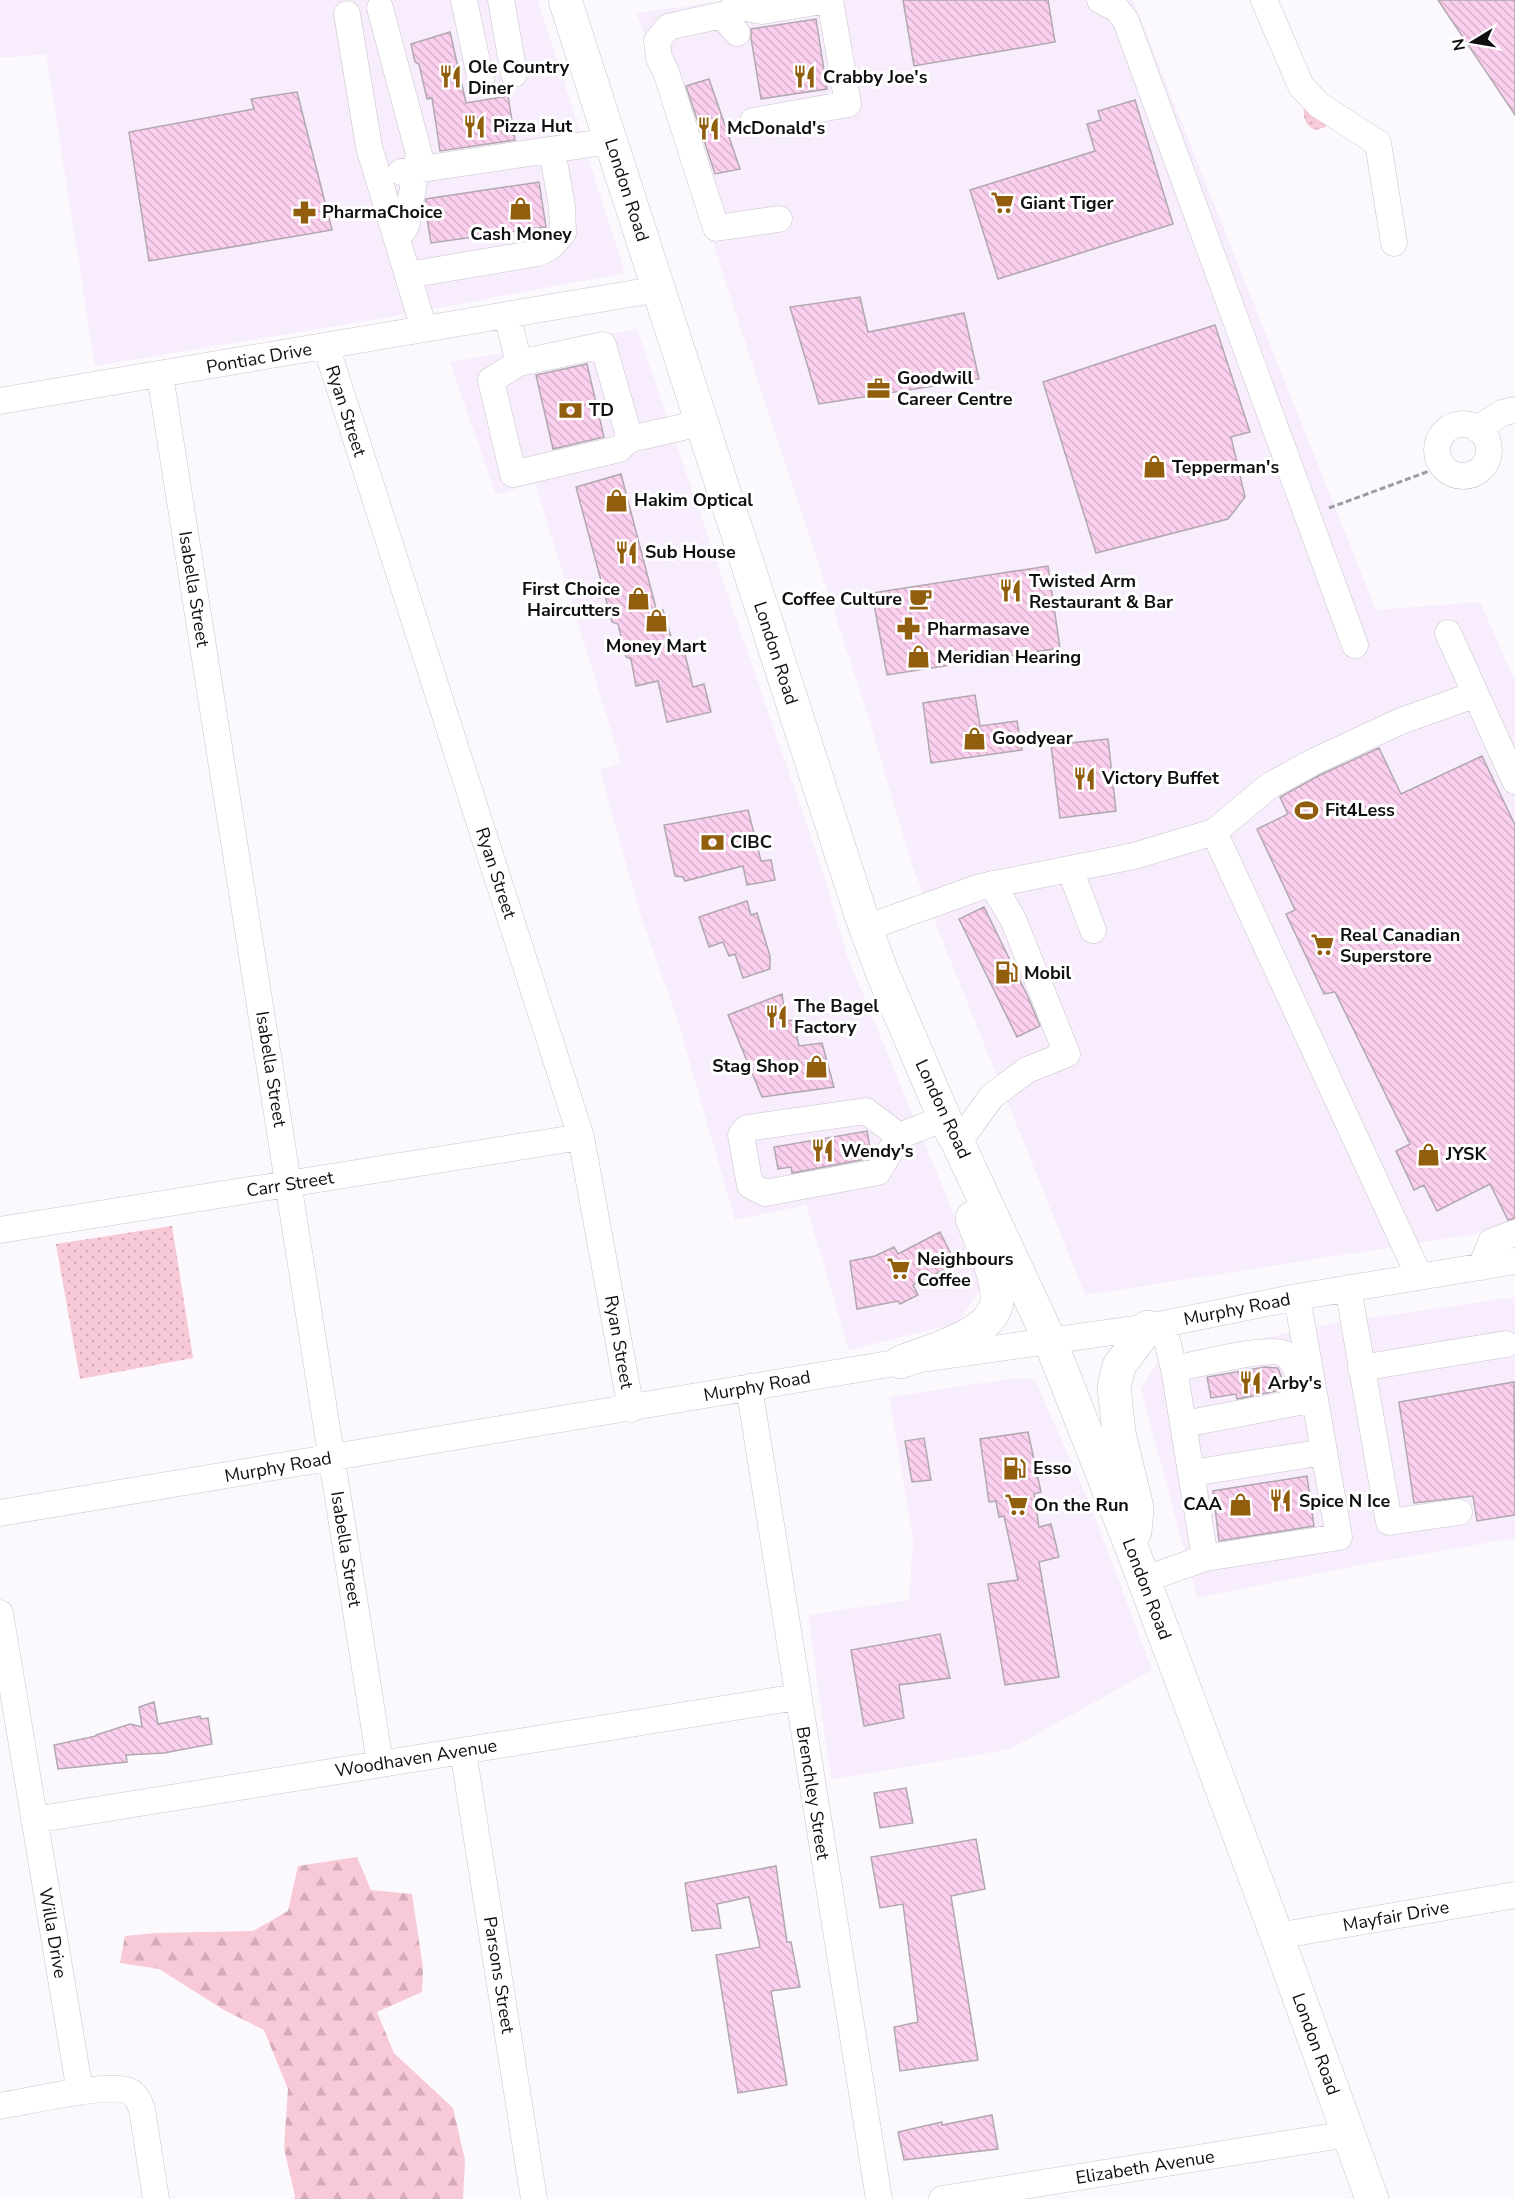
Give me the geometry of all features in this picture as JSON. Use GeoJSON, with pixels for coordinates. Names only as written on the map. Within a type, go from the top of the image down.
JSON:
{"type":"FeatureCollection","features":[{"type":"Feature","properties":{"kind":"main road","name":"London Road"},"geometry":{"type":"LineString","coordinates":[[565,0],[701,423],[882,972],[950,1128],[1050,1341],[1138,1566],[1277,1936],[1372,2199]]}},
{"type":"Feature","properties":{"kind":"main road"},"geometry":{"type":"LineString","coordinates":[[901,1362],[978,1330],[991,1317],[997,1302],[994,1280],[959,1183],[950,1128]]}},
{"type":"Feature","properties":{"kind":"main road"},"geometry":{"type":"LineString","coordinates":[[1138,1566],[1137,1508],[1119,1433],[1114,1387],[1119,1366],[1155,1325]]}},
{"type":"Feature","properties":{"kind":"street"},"geometry":{"type":"LineString","coordinates":[[464,0],[481,81]]}},
{"type":"Feature","properties":{"kind":"street"},"geometry":{"type":"LineString","coordinates":[[501,0],[514,74]]}},
{"type":"Feature","properties":{"kind":"street"},"geometry":{"type":"LineString","coordinates":[[735,0],[739,7],[762,11],[829,0],[848,104],[753,121]]}},
{"type":"Feature","properties":{"kind":"street"},"geometry":{"type":"LineString","coordinates":[[1100,0],[1117,9],[1126,21],[1355,645]]}},
{"type":"Feature","properties":{"kind":"street"},"geometry":{"type":"LineString","coordinates":[[1264,0],[1301,87],[1319,105],[1378,143],[1394,243]]}},
{"type":"Feature","properties":{"kind":"street"},"geometry":{"type":"LineString","coordinates":[[380,8],[419,154],[406,226],[397,239]]}},
{"type":"Feature","properties":{"kind":"street"},"geometry":{"type":"LineString","coordinates":[[347,14],[365,126],[377,175],[424,329]]}},
{"type":"Feature","properties":{"kind":"street"},"geometry":{"type":"LineString","coordinates":[[737,33],[722,15],[668,27],[657,41],[659,58],[666,72],[716,228],[779,219]]}},
{"type":"Feature","properties":{"kind":"street"},"geometry":{"type":"LineString","coordinates":[[377,175],[611,141]]}},
{"type":"Feature","properties":{"kind":"street"},"geometry":{"type":"LineString","coordinates":[[408,275],[538,252],[550,247],[564,233],[562,206],[552,150]]}},
{"type":"Feature","properties":{"kind":"street","name":"Pontiac Drive"},"geometry":{"type":"LineString","coordinates":[[0,401],[659,289]]}},
{"type":"Feature","properties":{"kind":"street"},"geometry":{"type":"LineString","coordinates":[[507,315],[519,363]]}},
{"type":"Feature","properties":{"kind":"street"},"geometry":{"type":"LineString","coordinates":[[630,439],[603,345],[519,363],[491,380],[513,474],[619,449],[630,439],[701,423]]}},
{"type":"Feature","properties":{"kind":"street","name":"Ryan Street"},"geometry":{"type":"LineString","coordinates":[[326,346],[581,1137],[631,1409]]}},
{"type":"Feature","properties":{"kind":"street","name":"Isabella Street"},"geometry":{"type":"LineString","coordinates":[[160,375],[380,1763]]}},
{"type":"Feature","properties":{"kind":"street"},"geometry":{"type":"LineString","coordinates":[[1477,429],[1502,413],[1515,410]]}},
{"type":"Feature","properties":{"kind":"street"},"geometry":{"type":"LineString","coordinates":[[1470,425],[1484,435],[1488,452],[1481,467],[1475,473],[1466,475],[1449,472],[1443,466],[1437,451],[1441,435],[1454,426],[1470,425]]}},
{"type":"Feature","properties":{"kind":"street"},"geometry":{"type":"LineString","coordinates":[[1448,633],[1474,695],[1515,781]]}},
{"type":"Feature","properties":{"kind":"street"},"geometry":{"type":"LineString","coordinates":[[866,928],[980,887],[1134,856],[1214,832],[1269,786],[1304,767],[1401,721],[1474,695]]}},
{"type":"Feature","properties":{"kind":"street"},"geometry":{"type":"LineString","coordinates":[[1214,832],[1419,1276]]}},
{"type":"Feature","properties":{"kind":"street"},"geometry":{"type":"LineString","coordinates":[[1070,869],[1093,930]]}},
{"type":"Feature","properties":{"kind":"street"},"geometry":{"type":"LineString","coordinates":[[899,1136],[878,1172],[765,1193],[750,1185],[741,1135],[747,1128],[866,1111],[899,1136],[950,1128],[1027,1070],[1067,1054],[1013,919],[993,884]]}},
{"type":"Feature","properties":{"kind":"street","name":"Carr Street"},"geometry":{"type":"LineString","coordinates":[[0,1230],[581,1137]]}},
{"type":"Feature","properties":{"kind":"street"},"geometry":{"type":"LineString","coordinates":[[1481,1266],[1491,1242],[1515,1233]]}},
{"type":"Feature","properties":{"kind":"street","name":"Murphy Road"},"geometry":{"type":"LineString","coordinates":[[0,1513],[901,1362],[1155,1325],[1348,1288],[1515,1261]]}},
{"type":"Feature","properties":{"kind":"street"},"geometry":{"type":"LineString","coordinates":[[1348,1288],[1389,1522],[1459,1512]]}},
{"type":"Feature","properties":{"kind":"street"},"geometry":{"type":"LineString","coordinates":[[1297,1298],[1309,1400]]}},
{"type":"Feature","properties":{"kind":"street"},"geometry":{"type":"LineString","coordinates":[[1155,1325],[1174,1369],[1205,1558]]}},
{"type":"Feature","properties":{"kind":"street"},"geometry":{"type":"LineString","coordinates":[[1361,1368],[1506,1344]]}},
{"type":"Feature","properties":{"kind":"street"},"geometry":{"type":"LineString","coordinates":[[1138,1566],[1340,1538],[1324,1452],[1309,1400],[1293,1363],[1285,1354],[1272,1352],[1223,1358],[1174,1369]]}},
{"type":"Feature","properties":{"kind":"street","name":"Brenchley Street"},"geometry":{"type":"LineString","coordinates":[[749,1388],[879,2199]]}},
{"type":"Feature","properties":{"kind":"street"},"geometry":{"type":"LineString","coordinates":[[1184,1424],[1309,1400]]}},
{"type":"Feature","properties":{"kind":"street"},"geometry":{"type":"LineString","coordinates":[[1192,1473],[1324,1452]]}},
{"type":"Feature","properties":{"kind":"street","name":"Willa Drive"},"geometry":{"type":"LineString","coordinates":[[0,1613],[80,2092]]}},
{"type":"Feature","properties":{"kind":"street","name":"Woodhaven Avenue"},"geometry":{"type":"LineString","coordinates":[[34,1820],[797,1697]]}},
{"type":"Feature","properties":{"kind":"street","name":"Parsons Street"},"geometry":{"type":"LineString","coordinates":[[463,1751],[534,2199]]}},
{"type":"Feature","properties":{"kind":"street","name":"Mayfair Drive"},"geometry":{"type":"LineString","coordinates":[[1277,1936],[1515,1895]]}},
{"type":"Feature","properties":{"kind":"street"},"geometry":{"type":"LineString","coordinates":[[0,2106],[104,2088],[130,2091],[138,2098],[142,2109],[156,2199]]}},
{"type":"Feature","properties":{"kind":"street","name":"Elizabeth Avenue"},"geometry":{"type":"LineString","coordinates":[[942,2199],[1348,2134]]}},
{"type":"Feature","properties":{"kind":"path"},"geometry":{"type":"LineString","coordinates":[[1308,516],[1443,466]]}},
{"type":"Feature","properties":{"kind":"shaded area"},"geometry":{"type":"Polygon","coordinates":[[[0,0],[538,0],[625,273],[400,315],[95,366],[46,54],[0,58],[0,0]]]}},
{"type":"Feature","properties":{"kind":"shaded area"},"geometry":{"type":"Polygon","coordinates":[[[728,0],[1133,0],[1376,610],[1480,602],[1515,681],[1515,1228],[1085,1295],[912,865],[865,706],[637,13],[728,0]]]}},
{"type":"Feature","properties":{"kind":"shaded area"},"geometry":{"type":"Polygon","coordinates":[[[637,329],[827,884],[846,953],[983,1285],[958,1323],[849,1350],[806,1205],[735,1220],[677,1018],[640,914],[600,770],[621,763],[535,483],[496,495],[450,362],[637,329]]]}},
{"type":"Feature","properties":{"kind":"shaded area"},"geometry":{"type":"Polygon","coordinates":[[[1515,1297],[1515,1538],[1375,1562],[1197,1598],[1141,1389],[1159,1360],[1335,1323],[1515,1297]]]}},
{"type":"Feature","properties":{"kind":"shaded area"},"geometry":{"type":"Polygon","coordinates":[[[1016,1378],[1035,1380],[1090,1504],[1152,1670],[1010,1749],[831,1780],[808,1615],[909,1600],[913,1541],[889,1397],[1016,1378]]]}},
{"type":"Feature","properties":{"kind":"green space"},"geometry":{"type":"Polygon","coordinates":[[[1304,106],[1327,123],[1326,127],[1315,130],[1308,126],[1304,117],[1304,106]]]}},
{"type":"Feature","properties":{"kind":"green space"},"geometry":{"type":"Polygon","coordinates":[[[172,1226],[193,1358],[80,1379],[56,1244],[172,1226]]]}},
{"type":"Feature","properties":{"kind":"green space"},"geometry":{"type":"Polygon","coordinates":[[[357,1857],[371,1890],[412,1894],[423,1968],[422,1992],[377,2012],[394,2053],[453,2108],[465,2160],[463,2199],[294,2199],[284,2148],[288,2089],[264,2030],[224,2010],[159,1969],[120,1963],[125,1936],[253,1931],[288,1911],[298,1866],[357,1857]]]}},
{"type":"Feature","properties":{"kind":"building"},"geometry":{"type":"Polygon","coordinates":[[[903,0],[1048,0],[1055,42],[914,66],[903,0]]]}},
{"type":"Feature","properties":{"kind":"building"},"geometry":{"type":"Polygon","coordinates":[[[1438,0],[1515,0],[1515,115],[1438,0]]]}},
{"type":"Feature","properties":{"kind":"building"},"geometry":{"type":"Polygon","coordinates":[[[816,19],[827,89],[761,99],[751,29],[816,19]]]}},
{"type":"Feature","properties":{"kind":"building"},"geometry":{"type":"Polygon","coordinates":[[[450,32],[466,103],[508,96],[515,140],[440,151],[432,98],[427,99],[419,64],[415,62],[411,44],[450,32]]]}},
{"type":"Feature","properties":{"kind":"building","name":"McDonald's"},"geometry":{"type":"Polygon","coordinates":[[[709,79],[740,169],[715,174],[686,86],[709,79]]]}},
{"type":"Feature","properties":{"kind":"building"},"geometry":{"type":"Polygon","coordinates":[[[297,92],[332,230],[149,261],[129,132],[254,109],[251,99],[297,92]]]}},
{"type":"Feature","properties":{"kind":"building"},"geometry":{"type":"Polygon","coordinates":[[[1135,100],[1173,224],[998,279],[970,190],[1095,151],[1087,124],[1101,120],[1098,111],[1135,100]]]}},
{"type":"Feature","properties":{"kind":"building"},"geometry":{"type":"Polygon","coordinates":[[[539,182],[546,227],[431,243],[426,199],[539,182]]]}},
{"type":"Feature","properties":{"kind":"building"},"geometry":{"type":"Polygon","coordinates":[[[860,297],[868,332],[964,313],[979,379],[819,404],[790,307],[860,297]]]}},
{"type":"Feature","properties":{"kind":"building","name":"Tepperman's"},"geometry":{"type":"Polygon","coordinates":[[[1215,325],[1250,432],[1231,437],[1245,497],[1228,519],[1096,553],[1043,382],[1215,325]]]}},
{"type":"Feature","properties":{"kind":"building","name":"TD"},"geometry":{"type":"Polygon","coordinates":[[[587,364],[604,437],[553,449],[536,375],[587,364]]]}},
{"type":"Feature","properties":{"kind":"building"},"geometry":{"type":"Polygon","coordinates":[[[621,474],[657,612],[663,610],[673,644],[682,642],[693,687],[704,684],[711,712],[667,722],[658,681],[636,686],[631,659],[626,657],[618,624],[612,622],[576,487],[621,474]]]}},
{"type":"Feature","properties":{"kind":"building"},"geometry":{"type":"Polygon","coordinates":[[[1048,566],[1060,648],[887,675],[872,593],[1048,566]]]}},
{"type":"Feature","properties":{"kind":"building","name":"Goodyear"},"geometry":{"type":"Polygon","coordinates":[[[975,695],[980,726],[1017,721],[1022,750],[931,763],[923,703],[975,695]]]}},
{"type":"Feature","properties":{"kind":"building","name":"Victory Buffet"},"geometry":{"type":"Polygon","coordinates":[[[1108,739],[1116,811],[1060,818],[1051,745],[1108,739]]]}},
{"type":"Feature","properties":{"kind":"building"},"geometry":{"type":"Polygon","coordinates":[[[1379,748],[1401,794],[1482,756],[1515,825],[1515,1218],[1508,1220],[1490,1184],[1437,1211],[1424,1185],[1414,1190],[1396,1151],[1410,1144],[1335,992],[1324,994],[1286,914],[1295,910],[1257,829],[1288,814],[1280,797],[1320,775],[1379,748]]]}},
{"type":"Feature","properties":{"kind":"building","name":"CIBC"},"geometry":{"type":"Polygon","coordinates":[[[748,810],[761,861],[771,860],[775,880],[747,885],[743,866],[685,881],[683,877],[675,876],[664,825],[748,810]]]}},
{"type":"Feature","properties":{"kind":"building"},"geometry":{"type":"Polygon","coordinates":[[[747,901],[751,915],[757,913],[770,956],[770,969],[743,978],[735,954],[729,956],[723,942],[709,947],[699,917],[747,901]]]}},
{"type":"Feature","properties":{"kind":"building"},"geometry":{"type":"Polygon","coordinates":[[[984,907],[1040,1026],[1017,1037],[959,919],[984,907]]]}},
{"type":"Feature","properties":{"kind":"building"},"geometry":{"type":"Polygon","coordinates":[[[782,994],[786,1021],[793,1020],[799,1046],[822,1043],[834,1087],[762,1097],[728,1015],[782,994]]]}},
{"type":"Feature","properties":{"kind":"building","name":"Wendy's"},"geometry":{"type":"Polygon","coordinates":[[[867,1131],[871,1154],[866,1159],[792,1173],[791,1167],[778,1169],[774,1147],[867,1131]]]}},
{"type":"Feature","properties":{"kind":"building"},"geometry":{"type":"Polygon","coordinates":[[[940,1232],[956,1264],[913,1285],[918,1295],[900,1304],[898,1301],[857,1309],[850,1261],[875,1256],[894,1247],[898,1254],[940,1232]]]}},
{"type":"Feature","properties":{"kind":"building","name":"Arby's"},"geometry":{"type":"Polygon","coordinates":[[[1265,1367],[1278,1368],[1286,1389],[1237,1399],[1236,1394],[1211,1398],[1207,1377],[1265,1367]]]}},
{"type":"Feature","properties":{"kind":"building"},"geometry":{"type":"Polygon","coordinates":[[[1514,1382],[1515,1515],[1477,1521],[1473,1496],[1414,1503],[1399,1402],[1514,1382]]]}},
{"type":"Feature","properties":{"kind":"building"},"geometry":{"type":"Polygon","coordinates":[[[1028,1432],[1041,1492],[1034,1494],[1039,1527],[1051,1524],[1059,1557],[1039,1562],[1059,1677],[1005,1685],[988,1584],[1018,1580],[1004,1516],[999,1517],[996,1501],[989,1502],[980,1439],[1028,1432]]]}},
{"type":"Feature","properties":{"kind":"building"},"geometry":{"type":"Polygon","coordinates":[[[924,1438],[931,1480],[912,1482],[905,1441],[924,1438]]]}},
{"type":"Feature","properties":{"kind":"building"},"geometry":{"type":"Polygon","coordinates":[[[1307,1476],[1314,1526],[1219,1541],[1213,1491],[1307,1476]]]}},
{"type":"Feature","properties":{"kind":"building"},"geometry":{"type":"Polygon","coordinates":[[[940,1634],[950,1678],[899,1685],[904,1718],[864,1726],[851,1650],[940,1634]]]}},
{"type":"Feature","properties":{"kind":"building"},"geometry":{"type":"Polygon","coordinates":[[[154,1702],[158,1724],[200,1716],[201,1719],[208,1718],[212,1744],[164,1753],[126,1755],[127,1762],[58,1769],[54,1745],[96,1736],[130,1724],[142,1727],[139,1707],[154,1702]]]}},
{"type":"Feature","properties":{"kind":"building"},"geometry":{"type":"Polygon","coordinates":[[[906,1788],[913,1823],[880,1828],[874,1793],[906,1788]]]}},
{"type":"Feature","properties":{"kind":"building"},"geometry":{"type":"Polygon","coordinates":[[[976,1839],[985,1889],[951,1896],[978,2060],[900,2071],[894,2027],[918,2022],[903,1904],[880,1908],[871,1857],[976,1839]]]}},
{"type":"Feature","properties":{"kind":"building"},"geometry":{"type":"Polygon","coordinates":[[[776,1866],[787,1942],[791,1942],[800,1987],[771,1991],[787,2085],[738,2093],[716,1955],[760,1947],[749,1897],[717,1904],[721,1928],[692,1931],[685,1883],[776,1866]]]}},
{"type":"Feature","properties":{"kind":"building"},"geometry":{"type":"Polygon","coordinates":[[[992,2115],[998,2149],[904,2160],[898,2132],[942,2122],[942,2125],[992,2115]]]}},
{"type":"Feature","properties":{"kind":"place","name":"Ole Country Diner"},"geometry":{"type":"Point","coordinates":[450,77]}},
{"type":"Feature","properties":{"kind":"place","name":"Crabby Joe's"},"geometry":{"type":"Point","coordinates":[805,77]}},
{"type":"Feature","properties":{"kind":"place","name":"Pizza Hut"},"geometry":{"type":"Point","coordinates":[475,126]}},
{"type":"Feature","properties":{"kind":"place","name":"McDonald's"},"geometry":{"type":"Point","coordinates":[709,128]}},
{"type":"Feature","properties":{"kind":"place","name":"Giant Tiger"},"geometry":{"type":"Point","coordinates":[1002,203]}},
{"type":"Feature","properties":{"kind":"place","name":"Cash Money"},"geometry":{"type":"Point","coordinates":[521,208]}},
{"type":"Feature","properties":{"kind":"place","name":"PharmaChoice"},"geometry":{"type":"Point","coordinates":[304,212]}},
{"type":"Feature","properties":{"kind":"place","name":"Goodwill Career Centre"},"geometry":{"type":"Point","coordinates":[879,388]}},
{"type":"Feature","properties":{"kind":"place","name":"TD"},"geometry":{"type":"Point","coordinates":[571,410]}},
{"type":"Feature","properties":{"kind":"place","name":"Tepperman's"},"geometry":{"type":"Point","coordinates":[1154,467]}},
{"type":"Feature","properties":{"kind":"place","name":"Hakim Optical"},"geometry":{"type":"Point","coordinates":[616,500]}},
{"type":"Feature","properties":{"kind":"place","name":"Sub House"},"geometry":{"type":"Point","coordinates":[627,552]}},
{"type":"Feature","properties":{"kind":"place","name":"Twisted Arm Restaurant & Bar"},"geometry":{"type":"Point","coordinates":[1011,591]}},
{"type":"Feature","properties":{"kind":"place","name":"First Choice Haircutters"},"geometry":{"type":"Point","coordinates":[638,599]}},
{"type":"Feature","properties":{"kind":"place","name":"Coffee Culture"},"geometry":{"type":"Point","coordinates":[920,599]}},
{"type":"Feature","properties":{"kind":"place","name":"Money Mart"},"geometry":{"type":"Point","coordinates":[656,620]}},
{"type":"Feature","properties":{"kind":"place","name":"Pharmasave"},"geometry":{"type":"Point","coordinates":[909,629]}},
{"type":"Feature","properties":{"kind":"place","name":"Meridian Hearing"},"geometry":{"type":"Point","coordinates":[919,657]}},
{"type":"Feature","properties":{"kind":"place","name":"Goodyear"},"geometry":{"type":"Point","coordinates":[974,738]}},
{"type":"Feature","properties":{"kind":"place","name":"Victory Buffet"},"geometry":{"type":"Point","coordinates":[1084,778]}},
{"type":"Feature","properties":{"kind":"place","name":"Fit4Less"},"geometry":{"type":"Point","coordinates":[1307,810]}},
{"type":"Feature","properties":{"kind":"place","name":"CIBC"},"geometry":{"type":"Point","coordinates":[712,842]}},
{"type":"Feature","properties":{"kind":"place","name":"Real Canadian Superstore"},"geometry":{"type":"Point","coordinates":[1322,945]}},
{"type":"Feature","properties":{"kind":"place","name":"Mobil"},"geometry":{"type":"Point","coordinates":[1006,973]}},
{"type":"Feature","properties":{"kind":"place","name":"The Bagel Factory"},"geometry":{"type":"Point","coordinates":[776,1016]}},
{"type":"Feature","properties":{"kind":"place","name":"Stag Shop"},"geometry":{"type":"Point","coordinates":[817,1066]}},
{"type":"Feature","properties":{"kind":"place","name":"Wendy's"},"geometry":{"type":"Point","coordinates":[823,1151]}},
{"type":"Feature","properties":{"kind":"place","name":"JYSK"},"geometry":{"type":"Point","coordinates":[1428,1154]}},
{"type":"Feature","properties":{"kind":"place","name":"Neighbours Coffee"},"geometry":{"type":"Point","coordinates":[899,1269]}},
{"type":"Feature","properties":{"kind":"place","name":"Arby's"},"geometry":{"type":"Point","coordinates":[1250,1383]}},
{"type":"Feature","properties":{"kind":"place","name":"Esso"},"geometry":{"type":"Point","coordinates":[1015,1468]}},
{"type":"Feature","properties":{"kind":"place","name":"Spice N Ice"},"geometry":{"type":"Point","coordinates":[1281,1501]}},
{"type":"Feature","properties":{"kind":"place","name":"CAA"},"geometry":{"type":"Point","coordinates":[1240,1504]}},
{"type":"Feature","properties":{"kind":"place","name":"On the Run"},"geometry":{"type":"Point","coordinates":[1016,1505]}}]}
